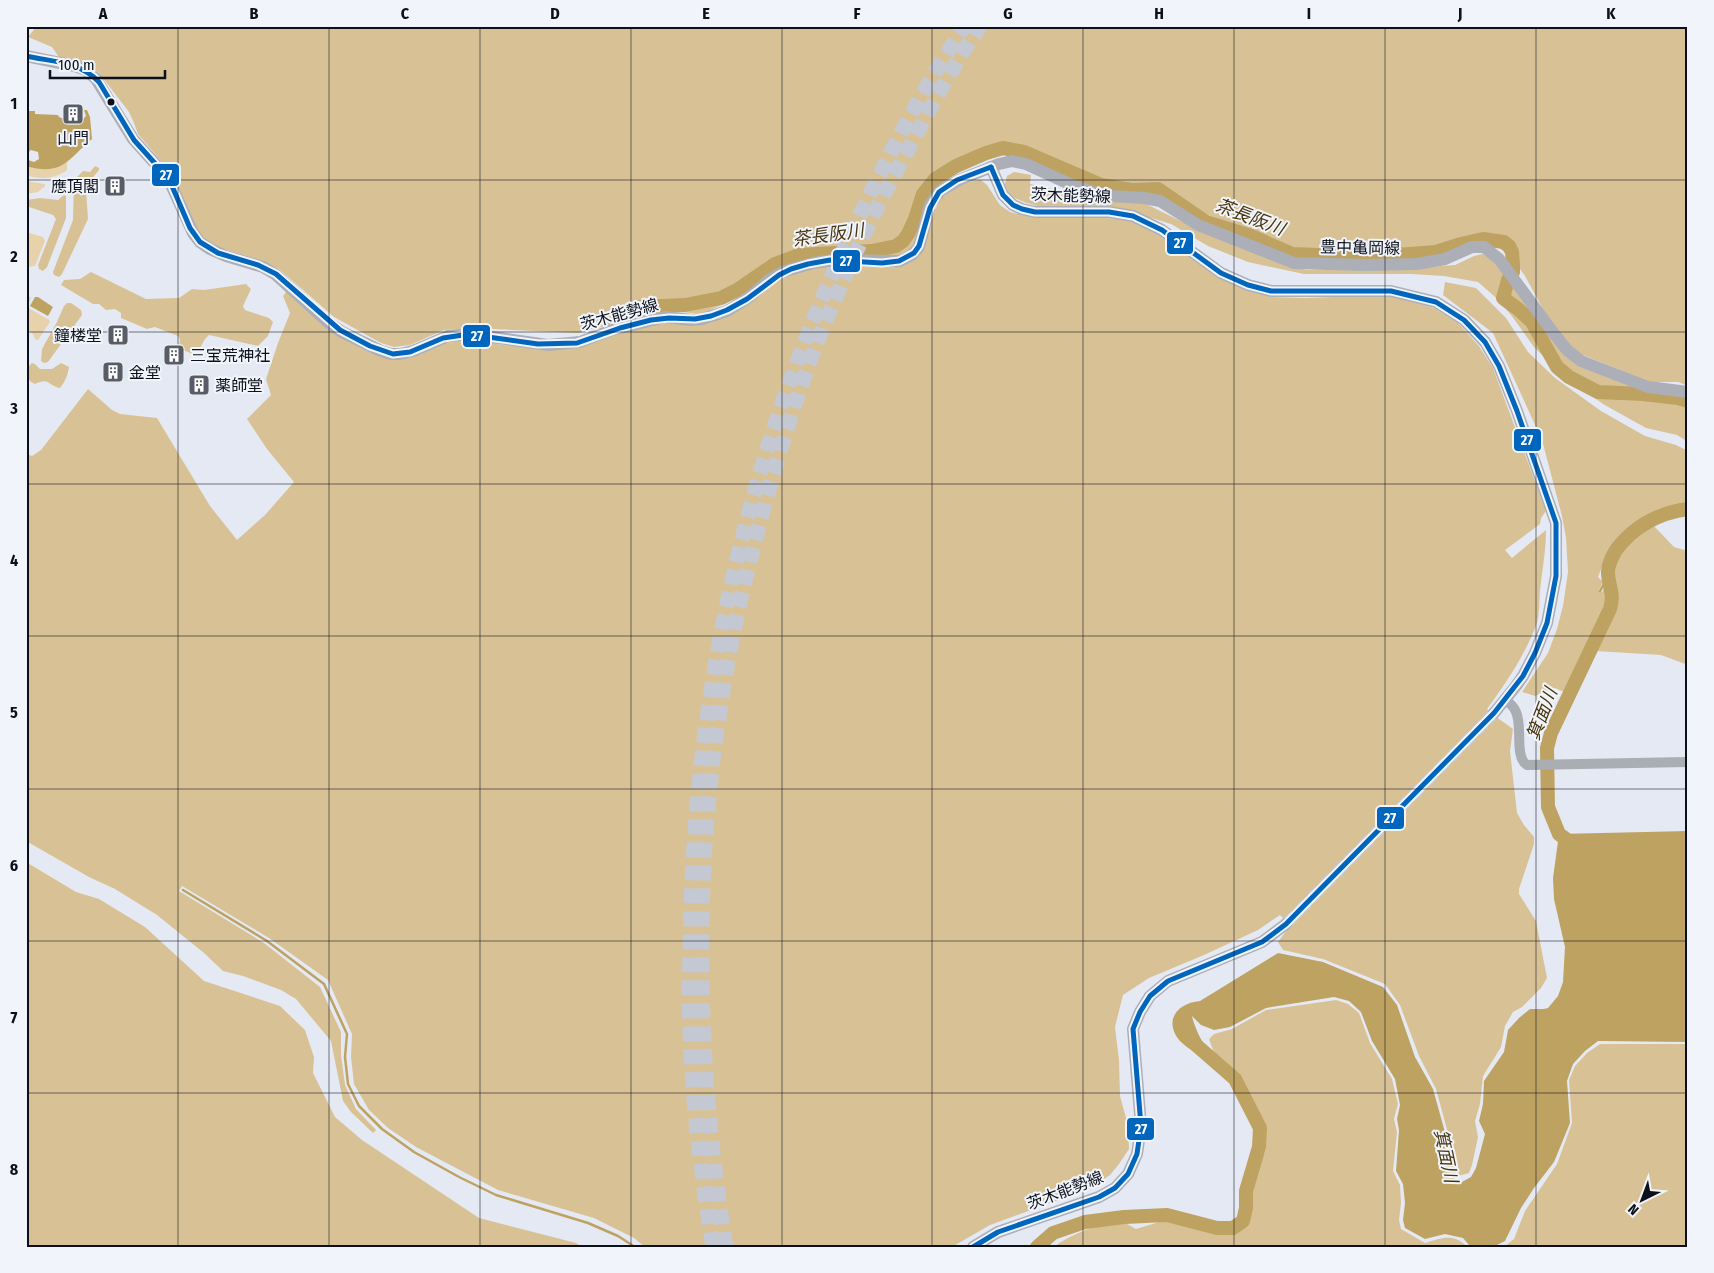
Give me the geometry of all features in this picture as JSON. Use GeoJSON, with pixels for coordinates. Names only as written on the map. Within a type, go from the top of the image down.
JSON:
{"type":"FeatureCollection","features":[{"type":"Feature","properties":{"kind":"main road","name":"茨木能勢線"},"geometry":{"type":"LineString","coordinates":[[26,56],[75,66],[86,70],[96,79],[133,139],[168,178],[193,233],[200,242],[226,256],[275,274],[329,323],[342,332],[391,354],[413,351],[448,336],[470,334],[548,344],[580,342],[612,330],[665,317],[691,320],[702,319],[727,310],[748,298],[769,280],[782,272],[813,263],[834,260],[900,261],[912,255],[919,247],[930,205],[940,191],[950,184],[991,166],[1004,196],[1013,205],[1022,210],[1035,212],[1109,212],[1133,216],[1162,230],[1221,273],[1248,285],[1271,291],[1391,291],[1436,302],[1464,320],[1485,342],[1499,366],[1553,509],[1556,523],[1557,564],[1550,611],[1535,654],[1524,676],[1494,713]]}},
{"type":"Feature","properties":{"kind":"main road","name":"豊中亀岡線"},"geometry":{"type":"LineString","coordinates":[[991,166],[1006,161],[1018,161],[1092,192],[1160,201],[1198,225],[1294,263],[1417,264],[1440,261],[1469,248],[1479,246],[1486,248],[1493,253],[1510,274],[1567,350],[1581,360],[1648,387],[1688,392]]}},
{"type":"Feature","properties":{"kind":"main road","name":"茨木能勢線"},"geometry":{"type":"LineString","coordinates":[[973,1247],[998,1232],[1099,1196],[1116,1188],[1128,1174],[1137,1154],[1141,1126],[1133,1029],[1140,1012],[1150,996],[1168,981],[1262,942],[1286,924]]}},
{"type":"Feature","properties":{"kind":"street"},"geometry":{"type":"LineString","coordinates":[[1507,698],[1518,717],[1522,760],[1530,765],[1688,762]]}},
{"type":"Feature","properties":{"kind":"shaded area"},"geometry":{"type":"Polygon","coordinates":[[[37,26],[1688,26],[1688,386],[1678,382],[1650,382],[1583,355],[1570,347],[1544,311],[1525,276],[1514,261],[1502,250],[1487,241],[1473,239],[1451,250],[1428,258],[1397,260],[1307,256],[1153,192],[1115,193],[1079,182],[1029,158],[1013,154],[999,155],[946,176],[936,183],[930,190],[925,202],[913,248],[899,256],[773,261],[726,303],[703,313],[666,310],[578,333],[471,328],[444,330],[410,345],[394,347],[381,343],[334,317],[279,269],[265,262],[212,245],[196,229],[172,174],[138,134],[129,112],[99,73],[87,63],[61,60],[52,47],[28,37],[37,26]]]}},
{"type":"Feature","properties":{"kind":"shaded area"},"geometry":{"type":"Polygon","coordinates":[[[67,162],[67,170],[52,177],[37,178],[26,175],[26,166],[47,168],[67,162]]]}},
{"type":"Feature","properties":{"kind":"shaded area"},"geometry":{"type":"Polygon","coordinates":[[[95,166],[99,170],[89,182],[86,190],[88,219],[59,277],[54,275],[53,272],[73,220],[74,180],[83,171],[90,172],[95,166]]]}},
{"type":"Feature","properties":{"kind":"shaded area"},"geometry":{"type":"Polygon","coordinates":[[[1014,172],[1031,175],[1030,184],[1063,193],[1069,193],[1074,190],[1144,203],[1211,236],[1306,270],[1412,268],[1455,265],[1482,254],[1492,258],[1560,350],[1686,396],[1688,406],[1688,442],[1677,435],[1646,428],[1603,404],[1560,373],[1534,347],[1511,315],[1494,296],[1478,282],[1444,276],[1411,274],[1304,274],[1248,262],[1208,246],[1171,224],[1125,210],[1037,206],[1022,202],[1010,194],[1005,184],[1007,176],[1014,172]]]}},
{"type":"Feature","properties":{"kind":"shaded area"},"geometry":{"type":"Polygon","coordinates":[[[981,180],[987,185],[1000,205],[1010,212],[1133,220],[1270,297],[1305,298],[1391,295],[1434,308],[1458,323],[1479,346],[1493,368],[1546,511],[1541,518],[1540,524],[1505,550],[1512,558],[1546,530],[1539,613],[1536,626],[1514,669],[1487,709],[1513,729],[1510,751],[1517,813],[1534,837],[1534,844],[1519,894],[1536,921],[1547,978],[1541,988],[1522,1007],[1513,1012],[1505,1026],[1501,1047],[1483,1076],[1480,1104],[1475,1121],[1478,1137],[1469,1173],[1458,1176],[1436,1089],[1419,1056],[1400,1005],[1385,984],[1323,959],[1283,950],[1278,942],[1290,926],[1280,915],[1258,930],[1149,978],[1123,995],[1115,1027],[1119,1060],[1120,1096],[1128,1125],[1129,1149],[1110,1175],[1091,1188],[990,1225],[952,1247],[645,1247],[634,1238],[594,1218],[498,1190],[416,1147],[388,1128],[369,1110],[354,1084],[351,1057],[352,1034],[328,980],[269,938],[182,886],[179,891],[264,943],[320,987],[341,1032],[341,1055],[345,1085],[356,1109],[376,1130],[373,1133],[351,1112],[343,1101],[331,1041],[296,999],[281,990],[223,971],[157,915],[115,889],[89,877],[26,841],[26,454],[32,456],[41,450],[88,389],[112,410],[120,414],[157,418],[210,506],[237,540],[265,515],[294,482],[267,449],[247,419],[271,395],[266,379],[290,313],[283,296],[287,291],[327,329],[380,356],[450,340],[471,338],[503,345],[547,348],[667,321],[691,324],[751,300],[785,276],[814,265],[905,263],[942,197],[966,184],[981,180]]]}},
{"type":"Feature","properties":{"kind":"shaded area"},"geometry":{"type":"Polygon","coordinates":[[[26,181],[45,184],[45,186],[38,192],[26,194],[26,181]]]}},
{"type":"Feature","properties":{"kind":"shaded area"},"geometry":{"type":"Polygon","coordinates":[[[64,195],[66,196],[66,218],[47,267],[43,271],[39,269],[38,265],[56,219],[53,215],[26,206],[26,200],[40,198],[58,200],[64,195]]]}},
{"type":"Feature","properties":{"kind":"shaded area"},"geometry":{"type":"Polygon","coordinates":[[[26,232],[43,237],[45,241],[35,266],[26,267],[26,232]]]}},
{"type":"Feature","properties":{"kind":"shaded area"},"geometry":{"type":"Polygon","coordinates":[[[91,272],[146,299],[179,298],[192,289],[204,290],[246,284],[251,289],[243,306],[245,310],[269,318],[273,322],[268,336],[258,346],[209,335],[196,355],[180,349],[180,339],[178,336],[155,327],[147,329],[121,318],[121,313],[115,309],[106,310],[99,304],[93,304],[61,285],[64,280],[80,279],[91,272]]]}},
{"type":"Feature","properties":{"kind":"shaded area"},"geometry":{"type":"Polygon","coordinates":[[[1445,282],[1476,288],[1506,318],[1528,352],[1555,378],[1601,411],[1645,436],[1676,445],[1688,451],[1688,504],[1672,507],[1644,518],[1621,537],[1612,549],[1598,577],[1603,582],[1599,590],[1602,592],[1606,585],[1606,606],[1564,692],[1555,688],[1535,696],[1522,692],[1548,653],[1563,606],[1568,572],[1566,538],[1562,516],[1542,440],[1493,333],[1443,295],[1445,282]]]}},
{"type":"Feature","properties":{"kind":"shaded area"},"geometry":{"type":"Polygon","coordinates":[[[26,294],[31,298],[27,307],[50,322],[38,340],[26,329],[26,294]]]}},
{"type":"Feature","properties":{"kind":"shaded area"},"geometry":{"type":"Polygon","coordinates":[[[67,303],[71,303],[81,310],[82,315],[48,362],[44,363],[41,361],[42,349],[67,303]]]}},
{"type":"Feature","properties":{"kind":"shaded area"},"geometry":{"type":"Polygon","coordinates":[[[32,363],[40,369],[52,369],[61,363],[69,367],[66,378],[60,388],[46,381],[35,384],[29,380],[26,369],[32,363]]]}},
{"type":"Feature","properties":{"kind":"shaded area"},"geometry":{"type":"Polygon","coordinates":[[[1652,524],[1674,547],[1688,551],[1688,665],[1661,655],[1596,651],[1615,610],[1617,595],[1614,570],[1618,556],[1633,537],[1652,524]]]}},
{"type":"Feature","properties":{"kind":"shaded area"},"geometry":{"type":"Polygon","coordinates":[[[26,862],[76,892],[99,899],[145,927],[204,981],[280,1006],[305,1030],[314,1057],[313,1073],[335,1117],[362,1140],[479,1218],[576,1243],[583,1247],[26,1247],[26,862]]]}},
{"type":"Feature","properties":{"kind":"shaded area"},"geometry":{"type":"Polygon","coordinates":[[[1336,1000],[1348,1004],[1359,1013],[1370,1043],[1392,1079],[1398,1104],[1394,1119],[1397,1132],[1393,1171],[1400,1185],[1401,1203],[1399,1220],[1401,1229],[1425,1243],[1442,1238],[1452,1238],[1467,1247],[1054,1247],[1086,1230],[1114,1222],[1122,1222],[1136,1229],[1166,1220],[1217,1233],[1233,1232],[1248,1223],[1250,1190],[1266,1149],[1264,1128],[1237,1077],[1214,1053],[1209,1039],[1214,1034],[1232,1029],[1266,1010],[1336,1000]]]}},
{"type":"Feature","properties":{"kind":"shaded area"},"geometry":{"type":"Polygon","coordinates":[[[1600,1044],[1688,1044],[1688,1247],[1504,1247],[1514,1239],[1525,1211],[1557,1164],[1572,1123],[1569,1080],[1575,1066],[1587,1053],[1600,1044]]]}},
{"type":"Feature","properties":{"kind":"water"},"geometry":{"type":"Polygon","coordinates":[[[84,110],[87,110],[90,117],[92,139],[71,159],[57,167],[39,169],[26,166],[26,155],[28,160],[34,162],[39,159],[38,152],[31,150],[26,154],[26,111],[35,111],[35,114],[58,115],[64,119],[81,121],[86,116],[84,110]]]}},
{"type":"Feature","properties":{"kind":"water"},"geometry":{"type":"Polygon","coordinates":[[[35,297],[53,307],[48,316],[30,306],[35,297]]]}},
{"type":"Feature","properties":{"kind":"water"},"geometry":{"type":"Polygon","coordinates":[[[1688,831],[1688,1042],[1598,1041],[1585,1051],[1573,1064],[1567,1081],[1570,1123],[1554,1162],[1521,1208],[1505,1241],[1493,1247],[1469,1245],[1463,1238],[1445,1234],[1425,1239],[1405,1228],[1403,1220],[1405,1203],[1403,1184],[1396,1171],[1399,1130],[1397,1119],[1400,1105],[1395,1079],[1372,1041],[1361,1012],[1349,1001],[1334,997],[1266,1008],[1230,1027],[1214,1030],[1201,1025],[1192,1016],[1199,1036],[1211,1053],[1207,1058],[1186,1046],[1175,1034],[1173,1020],[1179,1009],[1192,1002],[1200,1001],[1278,953],[1323,962],[1383,987],[1397,1005],[1415,1057],[1433,1089],[1456,1172],[1454,1181],[1460,1183],[1471,1177],[1476,1168],[1485,1134],[1479,1121],[1483,1104],[1484,1081],[1504,1052],[1508,1030],[1530,1009],[1548,1008],[1558,996],[1563,982],[1565,947],[1554,899],[1553,878],[1559,834],[1688,831]]]}},
{"type":"Feature","properties":{"kind":"waterway","name":"茶長阪川"},"geometry":{"type":"LineString","coordinates":[[618,314],[641,307],[685,305],[721,298],[737,290],[775,264],[799,255],[872,251],[896,246],[908,234],[923,194],[935,179],[956,166],[1003,148],[1024,152],[1101,185],[1132,190],[1158,189],[1206,222],[1251,236],[1292,254],[1371,257],[1436,252],[1483,239],[1504,242],[1512,252],[1513,272],[1508,280],[1503,298],[1532,322],[1557,367],[1569,377],[1598,392],[1643,394],[1688,401]]}},
{"type":"Feature","properties":{"kind":"waterway","name":"箕面川"},"geometry":{"type":"LineString","coordinates":[[1574,845],[1559,834],[1548,807],[1547,748],[1551,733],[1610,609],[1612,594],[1608,569],[1616,550],[1631,534],[1648,522],[1657,517],[1688,509]]}},
{"type":"Feature","properties":{"kind":"waterway"},"geometry":{"type":"LineString","coordinates":[[1600,591],[1608,577]]}},
{"type":"Feature","properties":{"kind":"waterway"},"geometry":{"type":"LineString","coordinates":[[183,890],[267,941],[324,984],[347,1034],[345,1057],[348,1084],[359,1106],[382,1129],[414,1152],[496,1195],[588,1223],[618,1236],[635,1247]]}},
{"type":"Feature","properties":{"kind":"waterway","name":"箕面川"},"geometry":{"type":"LineString","coordinates":[[1037,1247],[1053,1233],[1085,1222],[1124,1217],[1167,1215],[1217,1228],[1233,1228],[1243,1221],[1246,1208],[1246,1191],[1259,1147],[1260,1128],[1235,1079],[1196,1045]]}},
{"type":"Feature","properties":{"kind":"tunnel"},"geometry":{"type":"LineString","coordinates":[[713,1247],[699,1152],[692,1080],[689,992],[690,953],[693,857],[701,762],[715,668],[733,575],[757,484],[786,393],[820,304],[859,217],[895,144],[922,95],[965,26]]}},
{"type":"Feature","properties":{"kind":"tunnel"},"geometry":{"type":"LineString","coordinates":[[726,1247],[716,1180],[704,1044],[702,908],[705,839],[712,771],[725,676],[736,619],[778,457],[799,391],[824,325],[884,194],[940,92],[980,26]]}},
{"type":"Feature","properties":{"kind":"tunnel"},"geometry":{"type":"LineString","coordinates":[[1286,924],[1494,713]]}},
{"type":"Feature","properties":{"kind":"transit line","name":"27"},"geometry":{"type":"LineString","coordinates":[[26,56],[74,66],[91,75],[99,82],[134,140],[169,179],[190,228],[200,242],[218,253],[258,265],[276,274],[340,330],[370,346],[393,354],[410,352],[443,338],[463,335],[538,344],[577,343],[620,328],[651,320],[669,318],[695,319],[711,316],[747,299],[779,275],[808,264],[830,260],[882,263],[899,261],[914,253],[919,246],[930,208],[939,192],[957,180],[991,167]]}},
{"type":"Feature","properties":{"kind":"transit line","name":"27"},"geometry":{"type":"LineString","coordinates":[[973,1247],[998,1232],[1099,1197],[1115,1188],[1128,1174],[1137,1154],[1141,1126],[1133,1029],[1140,1012],[1150,996],[1168,981],[1262,942],[1286,924],[1494,713],[1523,676],[1535,653],[1547,623],[1556,576],[1556,523],[1517,411],[1499,366],[1485,342],[1464,320],[1436,302],[1391,291],[1271,291],[1248,285],[1221,273],[1162,230],[1133,216],[1109,212],[1035,212],[1013,205],[1003,195],[991,167]]}},
{"type":"Feature","properties":{"kind":"place","name":"山門"},"geometry":{"type":"Point","coordinates":[73,114]}},
{"type":"Feature","properties":{"kind":"place","name":"應頂閣"},"geometry":{"type":"Point","coordinates":[115,186]}},
{"type":"Feature","properties":{"kind":"place","name":"鐘楼堂"},"geometry":{"type":"Point","coordinates":[118,335]}},
{"type":"Feature","properties":{"kind":"place","name":"三宝荒神社"},"geometry":{"type":"Point","coordinates":[174,355]}},
{"type":"Feature","properties":{"kind":"place","name":"金堂"},"geometry":{"type":"Point","coordinates":[113,372]}},
{"type":"Feature","properties":{"kind":"place","name":"薬師堂"},"geometry":{"type":"Point","coordinates":[199,385]}}]}
